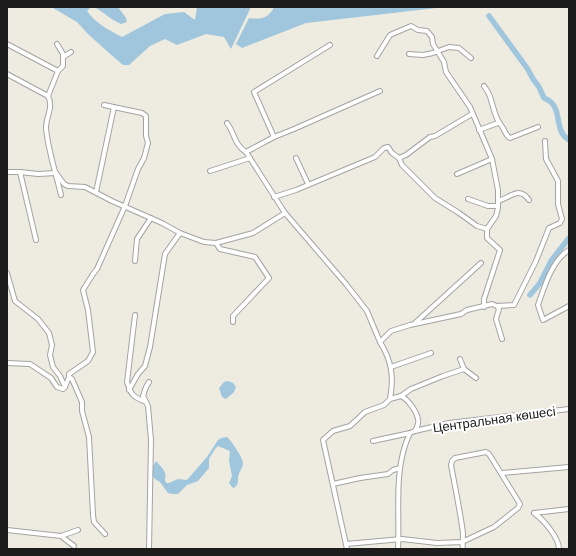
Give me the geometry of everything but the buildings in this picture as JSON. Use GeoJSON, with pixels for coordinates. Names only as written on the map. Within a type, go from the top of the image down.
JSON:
{"type":"FeatureCollection","features":[{"type":"Feature","properties":{"kind":"street"},"geometry":{"type":"LineString","coordinates":[[377,56],[390,35],[411,26],[418,30],[427,31],[432,37],[433,44],[444,62],[446,72],[457,90],[466,99],[470,107],[492,159],[498,190],[498,206],[496,216],[487,229],[487,238],[500,250],[484,299],[484,307]]}},
{"type":"Feature","properties":{"kind":"street"},"geometry":{"type":"LineString","coordinates":[[7,44],[58,71]]}},
{"type":"Feature","properties":{"kind":"street"},"geometry":{"type":"LineString","coordinates":[[48,96],[58,71],[63,66],[63,57],[57,44]]}},
{"type":"Feature","properties":{"kind":"street"},"geometry":{"type":"LineString","coordinates":[[274,137],[254,92],[330,45]]}},
{"type":"Feature","properties":{"kind":"street"},"geometry":{"type":"LineString","coordinates":[[409,54],[422,55],[449,47],[459,48],[471,58]]}},
{"type":"Feature","properties":{"kind":"street"},"geometry":{"type":"LineString","coordinates":[[63,57],[71,52]]}},
{"type":"Feature","properties":{"kind":"street"},"geometry":{"type":"LineString","coordinates":[[7,74],[48,96],[51,104],[46,126],[48,144],[61,195]]}},
{"type":"Feature","properties":{"kind":"street"},"geometry":{"type":"LineString","coordinates":[[484,86],[491,98],[498,122],[501,124],[508,137],[510,138],[538,127]]}},
{"type":"Feature","properties":{"kind":"street"},"geometry":{"type":"LineString","coordinates":[[246,152],[274,137],[380,91]]}},
{"type":"Feature","properties":{"kind":"street"},"geometry":{"type":"LineString","coordinates":[[65,387],[69,374],[88,361],[93,352],[88,310],[83,290],[97,269],[138,169],[144,158],[148,143],[146,116],[142,113],[104,105]]}},
{"type":"Feature","properties":{"kind":"street"},"geometry":{"type":"LineString","coordinates":[[96,192],[114,107]]}},
{"type":"Feature","properties":{"kind":"street"},"geometry":{"type":"LineString","coordinates":[[399,158],[406,155],[430,137],[435,136],[472,114]]}},
{"type":"Feature","properties":{"kind":"street"},"geometry":{"type":"LineString","coordinates":[[479,130],[498,122]]}},
{"type":"Feature","properties":{"kind":"street"},"geometry":{"type":"LineString","coordinates":[[227,123],[231,127],[241,149],[246,152],[285,214],[346,284],[367,311],[391,367],[393,385],[390,399]]}},
{"type":"Feature","properties":{"kind":"street"},"geometry":{"type":"LineString","coordinates":[[380,342],[392,331],[414,324],[454,316],[467,310],[492,304],[497,306],[514,305],[536,261],[549,228],[560,223],[562,219],[558,204],[558,181],[546,159],[545,141]]}},
{"type":"Feature","properties":{"kind":"street"},"geometry":{"type":"LineString","coordinates":[[274,197],[296,190],[375,157],[384,148],[388,147],[392,153],[399,158],[402,165],[434,198],[477,226],[487,229]]}},
{"type":"Feature","properties":{"kind":"street"},"geometry":{"type":"LineString","coordinates":[[210,172],[250,158]]}},
{"type":"Feature","properties":{"kind":"street"},"geometry":{"type":"LineString","coordinates":[[296,158],[308,184]]}},
{"type":"Feature","properties":{"kind":"street"},"geometry":{"type":"LineString","coordinates":[[457,174],[492,159]]}},
{"type":"Feature","properties":{"kind":"street"},"geometry":{"type":"LineString","coordinates":[[7,172],[38,174],[56,173]]}},
{"type":"Feature","properties":{"kind":"street"},"geometry":{"type":"LineString","coordinates":[[20,172],[36,240]]}},
{"type":"Feature","properties":{"kind":"street"},"geometry":{"type":"LineString","coordinates":[[56,173],[64,184],[68,186],[85,187],[180,233],[204,242],[216,243],[253,233],[285,214]]}},
{"type":"Feature","properties":{"kind":"street"},"geometry":{"type":"LineString","coordinates":[[498,200],[505,199],[510,194],[521,193],[529,200]]}},
{"type":"Feature","properties":{"kind":"street"},"geometry":{"type":"LineString","coordinates":[[468,199],[488,206],[498,206]]}},
{"type":"Feature","properties":{"kind":"street"},"geometry":{"type":"LineString","coordinates":[[135,261],[137,238],[151,218]]}},
{"type":"Feature","properties":{"kind":"street"},"geometry":{"type":"LineString","coordinates":[[129,390],[138,374],[145,366],[150,347],[165,254],[180,233]]}},
{"type":"Feature","properties":{"kind":"street"},"geometry":{"type":"LineString","coordinates":[[216,243],[220,249],[254,257],[269,278],[233,316],[233,322]]}},
{"type":"Feature","properties":{"kind":"street"},"geometry":{"type":"LineString","coordinates":[[569,250],[553,269],[538,305],[543,320],[569,306]]}},
{"type":"Feature","properties":{"kind":"street"},"geometry":{"type":"LineString","coordinates":[[414,324],[481,263]]}},
{"type":"Feature","properties":{"kind":"street"},"geometry":{"type":"LineString","coordinates":[[7,273],[15,301],[38,319],[49,333],[52,345],[50,355],[53,367],[60,376],[65,387]]}},
{"type":"Feature","properties":{"kind":"street"},"geometry":{"type":"LineString","coordinates":[[497,306],[499,309],[496,319],[502,339]]}},
{"type":"Feature","properties":{"kind":"street"},"geometry":{"type":"LineString","coordinates":[[135,315],[127,382],[129,390],[134,398],[146,402]]}},
{"type":"Feature","properties":{"kind":"street"},"geometry":{"type":"LineString","coordinates":[[391,367],[431,353]]}},
{"type":"Feature","properties":{"kind":"street"},"geometry":{"type":"LineString","coordinates":[[460,359],[464,369],[476,378]]}},
{"type":"Feature","properties":{"kind":"street"},"geometry":{"type":"LineString","coordinates":[[7,363],[30,364],[51,378],[57,387],[63,389],[65,387]]}},
{"type":"Feature","properties":{"kind":"street"},"geometry":{"type":"LineString","coordinates":[[463,549],[462,542],[463,536],[450,465],[455,458],[486,452],[489,454],[520,504],[518,508],[494,527],[462,542],[437,543],[398,540],[346,547],[323,443],[325,436],[333,431],[350,426],[365,412],[384,405],[390,399],[401,396],[410,389],[464,369]]}},
{"type":"Feature","properties":{"kind":"street"},"geometry":{"type":"LineString","coordinates":[[69,377],[72,379],[82,402],[82,411],[89,437],[94,522],[105,534]]}},
{"type":"Feature","properties":{"kind":"street"},"geometry":{"type":"LineString","coordinates":[[149,382],[143,396],[148,406],[151,440],[149,549]]}},
{"type":"Feature","properties":{"kind":"street"},"geometry":{"type":"LineString","coordinates":[[401,396],[407,399],[418,417],[418,424],[414,431]]}},
{"type":"Feature","properties":{"kind":"street","name":"Центральная көшесі"},"geometry":{"type":"LineString","coordinates":[[373,441],[410,434],[414,431],[449,423],[569,409]]}},
{"type":"Feature","properties":{"kind":"street"},"geometry":{"type":"LineString","coordinates":[[398,549],[400,468],[403,450],[410,434]]}},
{"type":"Feature","properties":{"kind":"street"},"geometry":{"type":"LineString","coordinates":[[502,473],[569,467]]}},
{"type":"Feature","properties":{"kind":"street"},"geometry":{"type":"LineString","coordinates":[[333,484],[388,474],[393,470],[400,468]]}},
{"type":"Feature","properties":{"kind":"street"},"geometry":{"type":"LineString","coordinates":[[559,549],[559,544],[547,525],[534,513],[569,509]]}},
{"type":"Feature","properties":{"kind":"street"},"geometry":{"type":"LineString","coordinates":[[7,530],[61,536],[78,530]]}},
{"type":"Feature","properties":{"kind":"street"},"geometry":{"type":"LineString","coordinates":[[61,536],[74,546]]}},
{"type":"Feature","properties":{"kind":"water"},"geometry":{"type":"Polygon","coordinates":[[[29,7],[91,7],[87,11],[94,20],[122,37],[165,14],[184,12],[195,20],[197,7],[251,7],[231,49],[224,37],[206,34],[177,45],[165,39],[150,46],[129,65],[123,65],[88,34],[77,22],[53,8],[29,7]]]}},
{"type":"Feature","properties":{"kind":"water"},"geometry":{"type":"Polygon","coordinates":[[[94,7],[118,7],[126,18],[127,22],[121,24],[94,7]]]}},
{"type":"Feature","properties":{"kind":"water"},"geometry":{"type":"Polygon","coordinates":[[[274,7],[445,7],[306,23],[242,48],[236,44],[249,18],[257,19],[267,16],[274,7]]]}},
{"type":"Feature","properties":{"kind":"water"},"geometry":{"type":"Polygon","coordinates":[[[228,381],[233,383],[236,387],[234,392],[226,399],[222,397],[219,388],[224,382],[228,381]]]}},
{"type":"Feature","properties":{"kind":"water"},"geometry":{"type":"Polygon","coordinates":[[[227,437],[241,457],[243,463],[235,487],[233,488],[229,483],[232,476],[229,461],[230,451],[218,446],[209,459],[209,468],[198,481],[187,485],[178,494],[168,493],[160,482],[152,475],[152,468],[156,461],[165,472],[166,483],[178,479],[187,480],[207,457],[218,440],[227,437]]]}},
{"type":"Feature","properties":{"kind":"waterway"},"geometry":{"type":"LineString","coordinates":[[489,16],[527,68],[544,98],[554,107],[557,112],[561,130],[564,136],[569,140]]}},
{"type":"Feature","properties":{"kind":"waterway"},"geometry":{"type":"LineString","coordinates":[[530,295],[540,283],[551,261],[569,238]]}}]}
